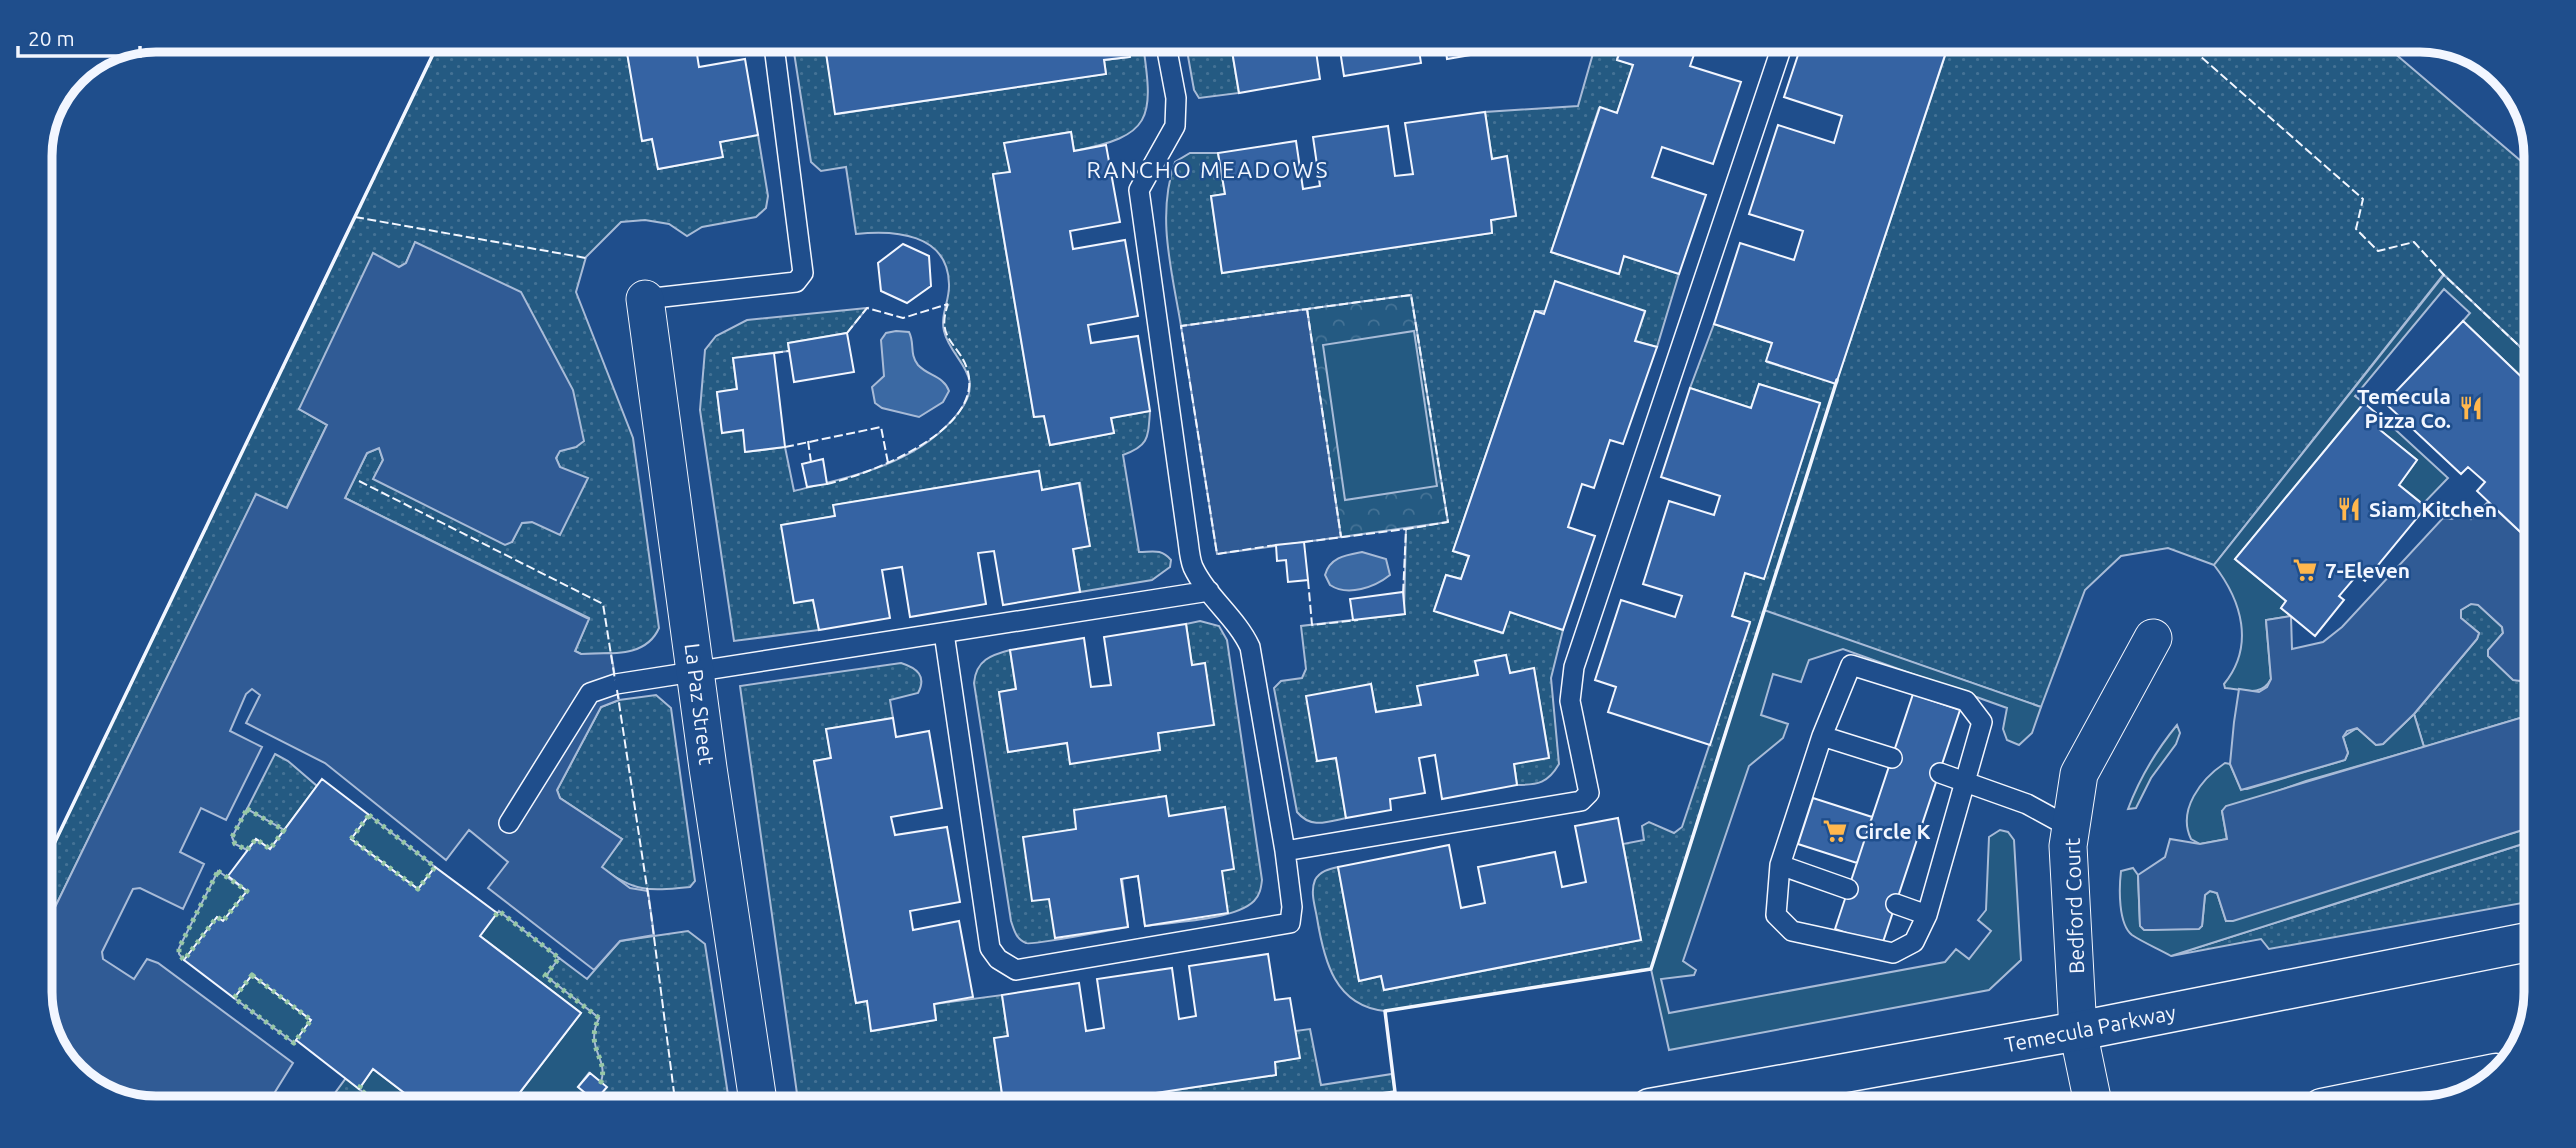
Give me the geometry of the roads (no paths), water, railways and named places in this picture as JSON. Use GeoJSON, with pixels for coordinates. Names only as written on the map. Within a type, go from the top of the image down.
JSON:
{"type":"FeatureCollection","features":[{"type":"Feature","properties":{"kind":"main road","name":"Temecula Parkway"},"geometry":{"type":"LineString","coordinates":[[1717,1096],[2078,1031],[2524,943]]}},
{"type":"Feature","properties":{"kind":"main road"},"geometry":{"type":"LineString","coordinates":[[2382,1096],[2479,1076]]}},
{"type":"Feature","properties":{"kind":"street","name":"La Paz Street"},"geometry":{"type":"LineString","coordinates":[[645,299],[757,1096]]}},
{"type":"Feature","properties":{"kind":"street","name":"Bedford Court"},"geometry":{"type":"LineString","coordinates":[[2092,1096],[2078,1031],[2068,846],[2079,774],[2153,638]]}},
{"type":"Feature","properties":{"kind":"lane"},"geometry":{"type":"LineString","coordinates":[[645,299],[796,282],[803,273],[775,52]]}},
{"type":"Feature","properties":{"kind":"lane"},"geometry":{"type":"LineString","coordinates":[[944,633],[990,948],[998,959],[1016,970],[1290,923],[1292,907],[1284,851],[1250,647],[1241,628],[1209,591],[1193,566],[1187,534],[1139,190],[1175,126],[1176,98],[1167,52]]}},
{"type":"Feature","properties":{"kind":"lane"},"geometry":{"type":"LineString","coordinates":[[1284,851],[1581,801],[1589,793],[1570,701],[1574,667],[1780,52]]}},
{"type":"Feature","properties":{"kind":"lane"},"geometry":{"type":"LineString","coordinates":[[509,822],[590,693],[616,684],[1209,591]]}},
{"type":"Feature","properties":{"kind":"lane"},"geometry":{"type":"LineString","coordinates":[[1851,666],[1966,701],[1982,722],[1966,781],[1927,915],[1914,942],[1893,953],[1792,931],[1776,915],[1780,865],[1822,736],[1851,666]]}},
{"type":"Feature","properties":{"kind":"lane"},"geometry":{"type":"LineString","coordinates":[[1822,736],[1892,758]]}},
{"type":"Feature","properties":{"kind":"lane"},"geometry":{"type":"LineString","coordinates":[[1940,773],[2027,804],[2071,828]]}},
{"type":"Feature","properties":{"kind":"lane"},"geometry":{"type":"LineString","coordinates":[[1780,865],[1848,889]]}},
{"type":"Feature","properties":{"kind":"lane"},"geometry":{"type":"LineString","coordinates":[[1896,904],[1927,915]]}},
{"type":"Feature","properties":{"kind":"place","name":"Temecula Pizza Co."},"geometry":{"type":"Point","coordinates":[2471,408]}},
{"type":"Feature","properties":{"kind":"place","name":"Siam Kitchen"},"geometry":{"type":"Point","coordinates":[2349,509]}},
{"type":"Feature","properties":{"kind":"place","name":"7-Eleven"},"geometry":{"type":"Point","coordinates":[2305,570]}},
{"type":"Feature","properties":{"kind":"place","name":"Circle K"},"geometry":{"type":"Point","coordinates":[1835,831]}},
{"type":"Feature","properties":{"kind":"district","name":"RANCHO MEADOWS"},"geometry":{"type":"Point","coordinates":[1208,169]}}]}
